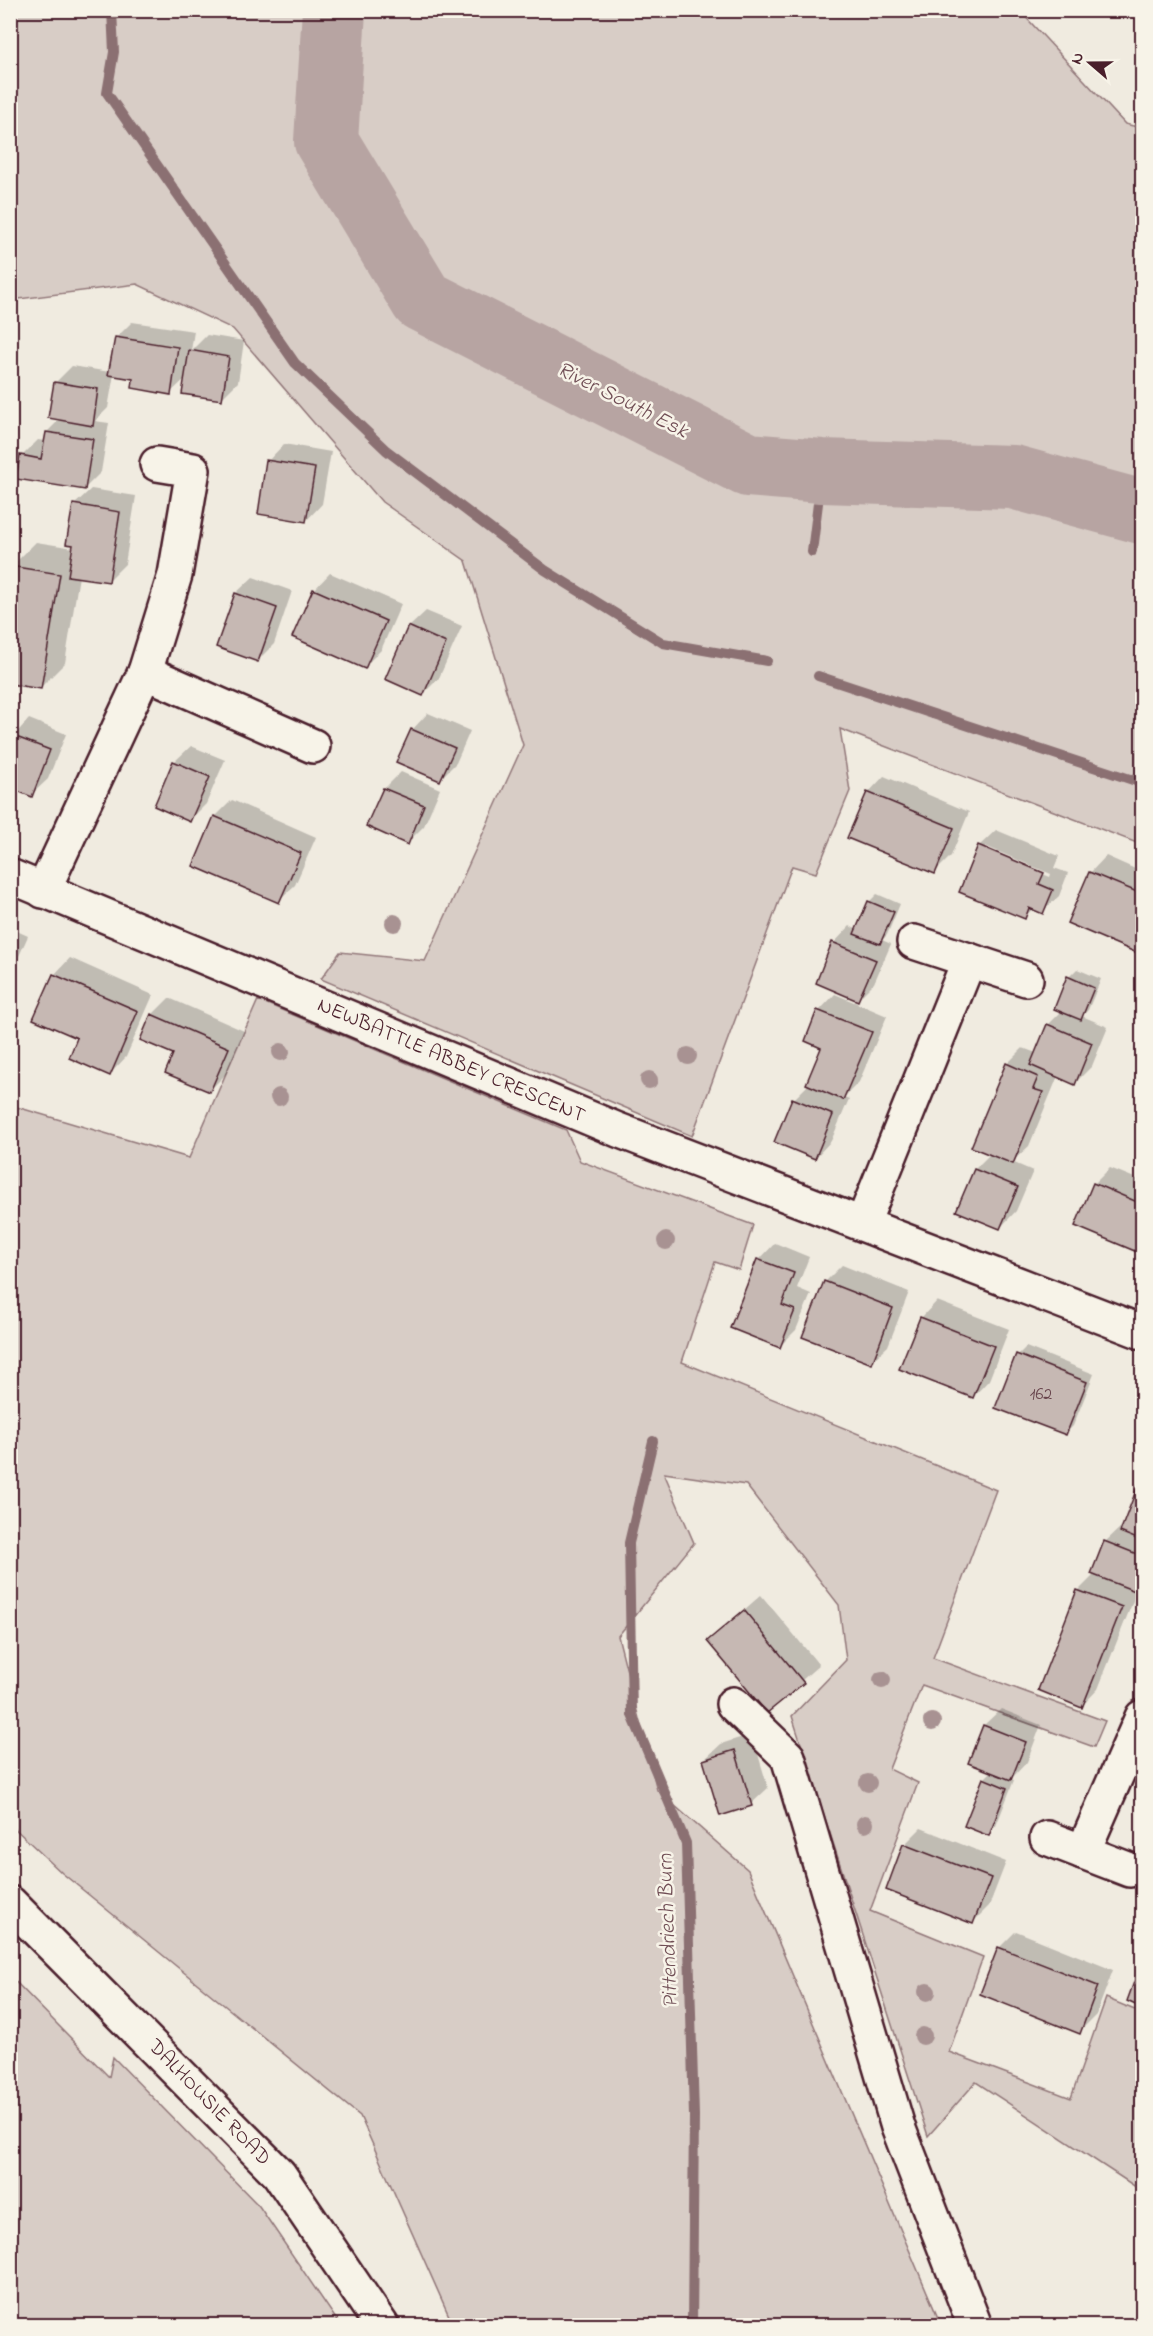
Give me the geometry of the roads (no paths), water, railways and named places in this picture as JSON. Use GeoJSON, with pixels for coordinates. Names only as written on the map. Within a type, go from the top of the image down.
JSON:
{"type":"FeatureCollection","features":[{"type":"Feature","properties":{"kind":"street"},"geometry":{"type":"LineString","coordinates":[[43,891],[145,672],[176,575],[193,470],[157,464]]}},
{"type":"Feature","properties":{"kind":"street"},"geometry":{"type":"LineString","coordinates":[[145,672],[313,747]]}},
{"type":"Feature","properties":{"kind":"street","name":"NEWBATTLE ABBEY CRESCENT"},"geometry":{"type":"LineString","coordinates":[[10,876],[618,1130],[1143,1332]]}},
{"type":"Feature","properties":{"kind":"street"},"geometry":{"type":"LineString","coordinates":[[914,942],[1026,979]]}},
{"type":"Feature","properties":{"kind":"street"},"geometry":{"type":"LineString","coordinates":[[863,1223],[969,960]]}},
{"type":"Feature","properties":{"kind":"street"},"geometry":{"type":"LineString","coordinates":[[734,1704],[788,1757],[898,2127],[975,2325]]}},
{"type":"Feature","properties":{"kind":"street"},"geometry":{"type":"LineString","coordinates":[[1083,1852],[1143,1717]]}},
{"type":"Feature","properties":{"kind":"street"},"geometry":{"type":"LineString","coordinates":[[1047,1838],[1130,1870]]}},
{"type":"Feature","properties":{"kind":"street","name":"DALHOUSIE ROAD"},"geometry":{"type":"LineString","coordinates":[[10,1903],[108,1999],[279,2174],[382,2325]]}},
{"type":"Feature","properties":{"kind":"waterway"},"geometry":{"type":"LineString","coordinates":[[112,10],[114,52],[107,93],[295,363],[386,450],[545,570],[663,643],[767,661]]}},
{"type":"Feature","properties":{"kind":"waterway","name":"River South Esk"},"geometry":{"type":"LineString","coordinates":[[334,10],[326,141],[422,300],[748,465],[822,471],[1013,477],[1142,512]]}},
{"type":"Feature","properties":{"kind":"waterway","name":"Pittendriech Burn"},"geometry":{"type":"LineString","coordinates":[[812,552],[822,471]]}},
{"type":"Feature","properties":{"kind":"waterway"},"geometry":{"type":"LineString","coordinates":[[818,676],[1142,783]]}},
{"type":"Feature","properties":{"kind":"waterway","name":"Pittendriech Burn"},"geometry":{"type":"LineString","coordinates":[[653,1441],[629,1543],[632,1715],[686,1843],[694,2116],[692,2326]]}}]}
